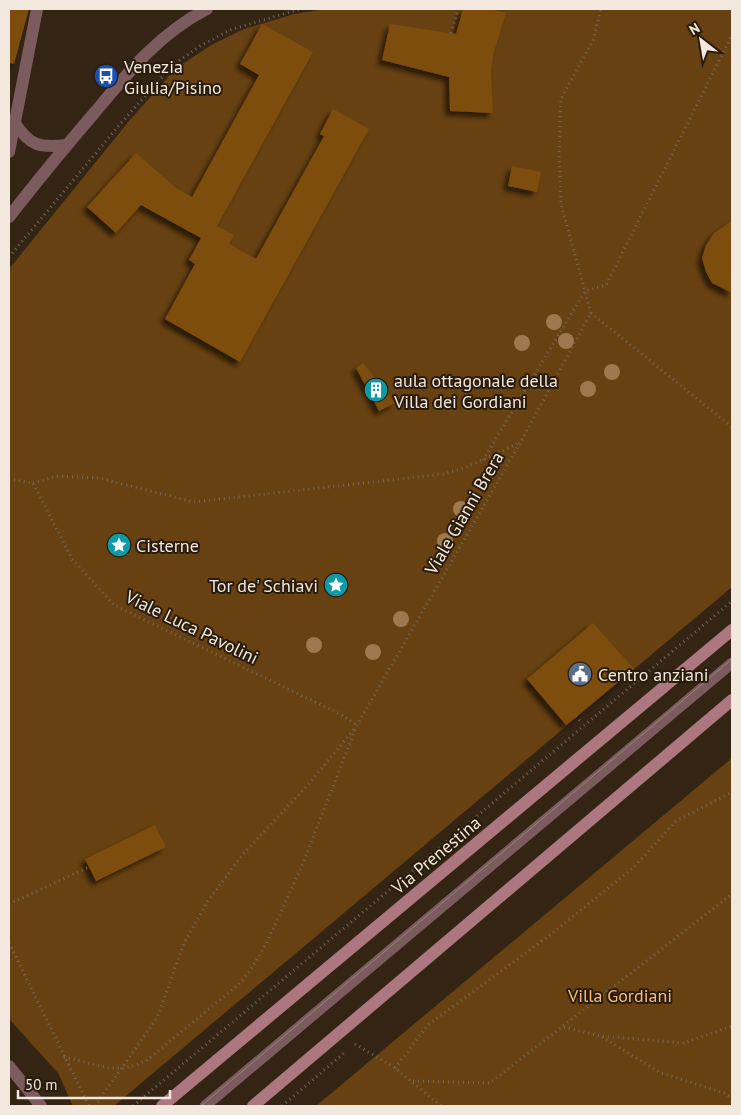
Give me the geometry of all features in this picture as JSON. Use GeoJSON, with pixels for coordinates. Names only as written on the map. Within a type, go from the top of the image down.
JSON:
{"type":"FeatureCollection","features":[{"type":"Feature","properties":{"kind":"main road","name":"Via Prenestina"},"geometry":{"type":"LineString","coordinates":[[162,1106],[732,630]]}},
{"type":"Feature","properties":{"kind":"main road"},"geometry":{"type":"LineString","coordinates":[[253,1106],[265,1101],[732,700]]}},
{"type":"Feature","properties":{"kind":"street"},"geometry":{"type":"LineString","coordinates":[[9,152],[37,9]]}},
{"type":"Feature","properties":{"kind":"street"},"geometry":{"type":"LineString","coordinates":[[9,217],[67,145],[150,49],[191,13],[207,9]]}},
{"type":"Feature","properties":{"kind":"street"},"geometry":{"type":"LineString","coordinates":[[14,122],[29,140],[40,146],[67,145]]}},
{"type":"Feature","properties":{"kind":"street"},"geometry":{"type":"LineString","coordinates":[[9,1066],[40,1106]]}},
{"type":"Feature","properties":{"kind":"lane"},"geometry":{"type":"LineString","coordinates":[[205,1106],[732,663]]}},
{"type":"Feature","properties":{"kind":"path"},"geometry":{"type":"LineString","coordinates":[[9,257],[173,65],[200,46],[230,30],[300,9]]}},
{"type":"Feature","properties":{"kind":"path"},"geometry":{"type":"LineString","coordinates":[[451,33],[458,9]]}},
{"type":"Feature","properties":{"kind":"path"},"geometry":{"type":"LineString","coordinates":[[601,9],[593,40],[561,99],[559,154],[561,204],[591,313],[732,427]]}},
{"type":"Feature","properties":{"kind":"path"},"geometry":{"type":"LineString","coordinates":[[484,460],[585,291],[606,285],[732,35]]}},
{"type":"Feature","properties":{"kind":"path","name":"Viale Gianni Brera"},"geometry":{"type":"LineString","coordinates":[[357,726],[520,443],[591,313]]}},
{"type":"Feature","properties":{"kind":"path"},"geometry":{"type":"LineString","coordinates":[[9,479],[33,483],[59,476],[100,478],[194,502],[444,474],[484,460],[520,443]]}},
{"type":"Feature","properties":{"kind":"path","name":"Viale Luca Pavolini"},"geometry":{"type":"LineString","coordinates":[[33,483],[72,559],[114,605],[340,714],[357,726]]}},
{"type":"Feature","properties":{"kind":"path"},"geometry":{"type":"LineString","coordinates":[[133,1106],[732,601]]}},
{"type":"Feature","properties":{"kind":"path"},"geometry":{"type":"LineString","coordinates":[[576,716],[581,722]]}},
{"type":"Feature","properties":{"kind":"path"},"geometry":{"type":"LineString","coordinates":[[95,1106],[124,1068],[157,1018],[184,943],[208,901],[243,854],[306,787],[357,726]]}},
{"type":"Feature","properties":{"kind":"path"},"geometry":{"type":"LineString","coordinates":[[64,1057],[94,1066],[124,1068],[147,1060],[238,985],[250,972],[267,942],[301,868],[357,726]]}},
{"type":"Feature","properties":{"kind":"path"},"geometry":{"type":"LineString","coordinates":[[395,1068],[428,1025],[550,935],[633,868],[676,821],[732,792]]}},
{"type":"Feature","properties":{"kind":"path"},"geometry":{"type":"LineString","coordinates":[[9,904],[89,866]]}},
{"type":"Feature","properties":{"kind":"path"},"geometry":{"type":"LineString","coordinates":[[413,1081],[490,1083],[732,894]]}},
{"type":"Feature","properties":{"kind":"path"},"geometry":{"type":"LineString","coordinates":[[9,943],[89,1106]]}},
{"type":"Feature","properties":{"kind":"path"},"geometry":{"type":"LineString","coordinates":[[564,1027],[600,1036],[684,1043],[732,1026]]}},
{"type":"Feature","properties":{"kind":"path"},"geometry":{"type":"LineString","coordinates":[[600,1036],[661,1073],[724,1093],[732,1098]]}},
{"type":"Feature","properties":{"kind":"path"},"geometry":{"type":"LineString","coordinates":[[282,1106],[355,1044],[395,1068],[441,1106]]}},
{"type":"Feature","properties":{"kind":"green space"},"geometry":{"type":"Polygon","coordinates":[[[326,9],[732,9],[732,587],[114,1106],[73,1106],[58,1073],[9,1019],[9,269],[129,121],[176,68],[213,44],[244,29],[294,14],[326,9]]]}},
{"type":"Feature","properties":{"kind":"green space","name":"Villa Gordiani"},"geometry":{"type":"Polygon","coordinates":[[[732,758],[732,1106],[316,1106],[732,758]]]}},
{"type":"Feature","properties":{"kind":"building"},"geometry":{"type":"Polygon","coordinates":[[[9,9],[29,9],[14,64],[9,63],[9,9]]]}},
{"type":"Feature","properties":{"kind":"building"},"geometry":{"type":"Polygon","coordinates":[[[463,9],[490,9],[506,13],[493,55],[491,73],[493,113],[450,111],[449,77],[382,60],[390,24],[456,34],[463,9]]]}},
{"type":"Feature","properties":{"kind":"building"},"geometry":{"type":"Polygon","coordinates":[[[262,24],[313,52],[217,226],[234,235],[229,244],[256,259],[324,136],[320,134],[333,109],[369,129],[240,362],[165,319],[195,264],[189,260],[201,238],[141,205],[116,233],[87,207],[136,153],[176,188],[192,197],[259,75],[240,64],[262,24]]]}},
{"type":"Feature","properties":{"kind":"building"},"geometry":{"type":"Polygon","coordinates":[[[512,166],[541,172],[537,192],[508,186],[512,166]]]}},
{"type":"Feature","properties":{"kind":"building"},"geometry":{"type":"Polygon","coordinates":[[[732,221],[732,293],[712,283],[702,258],[706,245],[714,233],[732,221]]]}},
{"type":"Feature","properties":{"kind":"building","name":"aula ottagonale della Villa dei Gordiani"},"geometry":{"type":"Polygon","coordinates":[[[363,363],[395,403],[379,411],[356,368],[363,363]]]}},
{"type":"Feature","properties":{"kind":"building","name":"Centro anziani"},"geometry":{"type":"Polygon","coordinates":[[[593,623],[634,669],[566,725],[527,679],[593,623]]]}},
{"type":"Feature","properties":{"kind":"building"},"geometry":{"type":"Polygon","coordinates":[[[155,825],[166,847],[96,881],[85,859],[155,825]]]}},
{"type":"Feature","properties":{"kind":"tram line"},"geometry":{"type":"LineString","coordinates":[[201,1106],[732,659]]}},
{"type":"Feature","properties":{"kind":"place","name":"Venezia Giulia/Pisino"},"geometry":{"type":"Point","coordinates":[106,76]}},
{"type":"Feature","properties":{"kind":"place","name":"aula ottagonale della Villa dei Gordiani"},"geometry":{"type":"Point","coordinates":[376,390]}},
{"type":"Feature","properties":{"kind":"place","name":"Cisterne"},"geometry":{"type":"Point","coordinates":[119,545]}},
{"type":"Feature","properties":{"kind":"place","name":"Tor de' Schiavi"},"geometry":{"type":"Point","coordinates":[336,585]}},
{"type":"Feature","properties":{"kind":"place","name":"Centro anziani"},"geometry":{"type":"Point","coordinates":[580,674]}}]}
